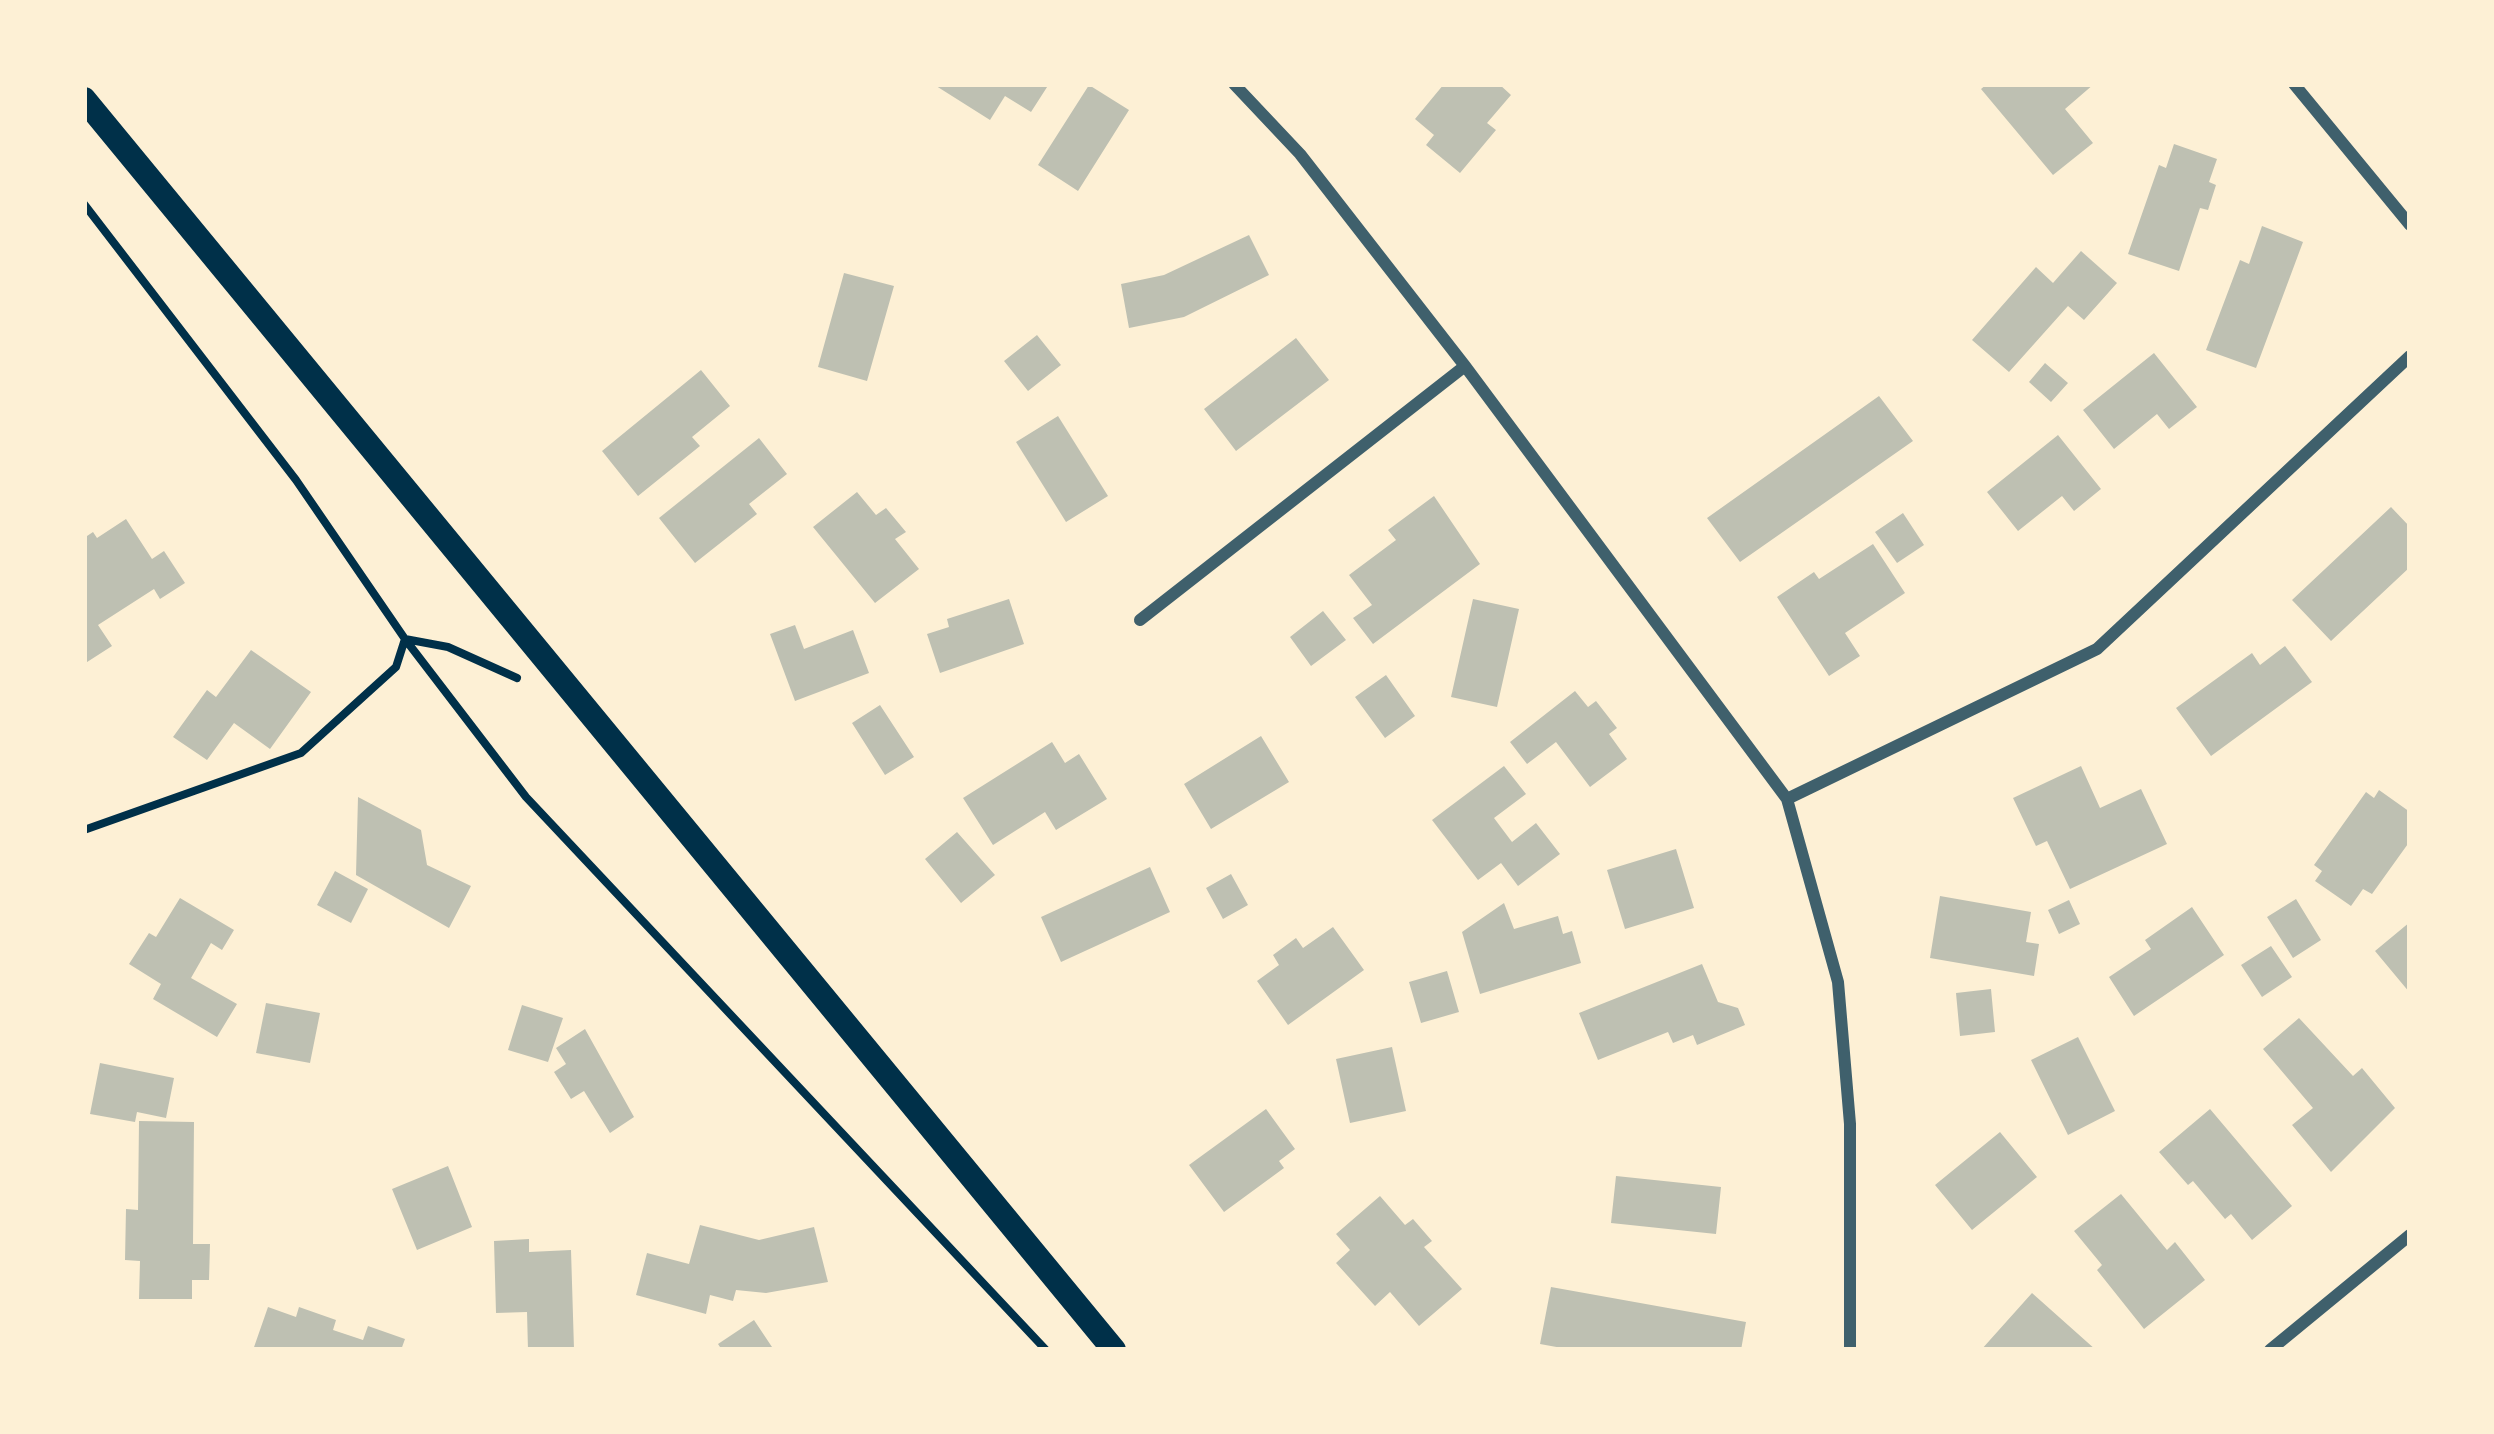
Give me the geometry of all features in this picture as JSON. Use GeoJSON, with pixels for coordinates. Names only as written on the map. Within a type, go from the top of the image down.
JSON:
{"type":"FeatureCollection","features":[{"type":"Feature","properties":{"kind":"main road"},"geometry":{"type":"LineString","coordinates":[[84,99],[1114,1350]]}},
{"type":"Feature","properties":{"kind":"street"},"geometry":{"type":"LineString","coordinates":[[1234,84],[1300,154],[1465,366],[1787,799],[1838,982],[1850,1124],[1850,1350]]}},
{"type":"Feature","properties":{"kind":"street"},"geometry":{"type":"LineString","coordinates":[[2294,84],[2410,225]]}},
{"type":"Feature","properties":{"kind":"street"},"geometry":{"type":"LineString","coordinates":[[1787,799],[2097,649],[2410,356]]}},
{"type":"Feature","properties":{"kind":"street"},"geometry":{"type":"LineString","coordinates":[[1140,620],[1465,366]]}},
{"type":"Feature","properties":{"kind":"street"},"geometry":{"type":"LineString","coordinates":[[2270,1350],[2410,1235]]}},
{"type":"Feature","properties":{"kind":"path"},"geometry":{"type":"LineString","coordinates":[[84,204],[296,480],[405,639],[526,796],[1046,1350]]}},
{"type":"Feature","properties":{"kind":"path"},"geometry":{"type":"LineString","coordinates":[[405,639],[448,647],[511,679],[557,673]]}},
{"type":"Feature","properties":{"kind":"path"},"geometry":{"type":"LineString","coordinates":[[84,830],[301,753],[397,667],[405,639]]}},
{"type":"Feature","properties":{"kind":"building"},"geometry":{"type":"Polygon","coordinates":[[[933,84],[1049,84],[1031,112],[1005,96],[990,120],[933,84]]]}},
{"type":"Feature","properties":{"kind":"building"},"geometry":{"type":"Polygon","coordinates":[[[1444,84],[1499,84],[1511,95],[1487,123],[1496,130],[1460,173],[1426,145],[1434,135],[1415,119],[1444,84]]]}},
{"type":"Feature","properties":{"kind":"building"},"geometry":{"type":"Polygon","coordinates":[[[1987,84],[2094,84],[2065,109],[2093,143],[2053,175],[1981,89],[1987,84]]]}},
{"type":"Feature","properties":{"kind":"building"},"geometry":{"type":"Polygon","coordinates":[[[1089,85],[1129,110],[1078,191],[1038,165],[1089,85]]]}},
{"type":"Feature","properties":{"kind":"building"},"geometry":{"type":"Polygon","coordinates":[[[2174,144],[2217,159],[2209,182],[2216,185],[2208,210],[2200,208],[2179,271],[2128,254],[2159,165],[2166,168],[2174,144]]]}},
{"type":"Feature","properties":{"kind":"building"},"geometry":{"type":"Polygon","coordinates":[[[2262,226],[2303,242],[2256,368],[2206,350],[2240,260],[2249,264],[2262,226]]]}},
{"type":"Feature","properties":{"kind":"building"},"geometry":{"type":"Polygon","coordinates":[[[1249,235],[1269,275],[1184,317],[1129,328],[1121,284],[1164,275],[1249,235]]]}},
{"type":"Feature","properties":{"kind":"building"},"geometry":{"type":"Polygon","coordinates":[[[2081,251],[2117,283],[2084,320],[2068,306],[2009,372],[1972,340],[2036,267],[2053,283],[2081,251]]]}},
{"type":"Feature","properties":{"kind":"building"},"geometry":{"type":"Polygon","coordinates":[[[844,273],[894,286],[867,381],[818,367],[844,273]]]}},
{"type":"Feature","properties":{"kind":"building"},"geometry":{"type":"Polygon","coordinates":[[[1037,335],[1061,365],[1028,391],[1004,361],[1037,335]]]}},
{"type":"Feature","properties":{"kind":"building"},"geometry":{"type":"Polygon","coordinates":[[[1296,338],[1329,380],[1236,451],[1204,409],[1296,338]]]}},
{"type":"Feature","properties":{"kind":"building"},"geometry":{"type":"Polygon","coordinates":[[[2154,353],[2197,407],[2169,429],[2157,414],[2114,449],[2083,410],[2154,353]]]}},
{"type":"Feature","properties":{"kind":"building"},"geometry":{"type":"Polygon","coordinates":[[[2045,363],[2068,383],[2051,402],[2029,382],[2045,363]]]}},
{"type":"Feature","properties":{"kind":"building"},"geometry":{"type":"Polygon","coordinates":[[[701,370],[730,406],[692,437],[700,446],[638,496],[602,451],[701,370]]]}},
{"type":"Feature","properties":{"kind":"building"},"geometry":{"type":"Polygon","coordinates":[[[1879,396],[1913,441],[1740,562],[1707,518],[1879,396]]]}},
{"type":"Feature","properties":{"kind":"building"},"geometry":{"type":"Polygon","coordinates":[[[1058,416],[1108,496],[1066,522],[1016,442],[1058,416]]]}},
{"type":"Feature","properties":{"kind":"building"},"geometry":{"type":"Polygon","coordinates":[[[2058,435],[2101,489],[2074,511],[2062,496],[2018,531],[1987,492],[2058,435]]]}},
{"type":"Feature","properties":{"kind":"building"},"geometry":{"type":"Polygon","coordinates":[[[759,438],[787,474],[749,504],[757,514],[695,563],[659,518],[759,438]]]}},
{"type":"Feature","properties":{"kind":"building"},"geometry":{"type":"Polygon","coordinates":[[[857,492],[876,515],[886,508],[906,532],[895,539],[919,569],[875,603],[813,527],[857,492]]]}},
{"type":"Feature","properties":{"kind":"building"},"geometry":{"type":"Polygon","coordinates":[[[1434,496],[1480,564],[1373,644],[1353,618],[1372,605],[1349,575],[1396,540],[1388,530],[1434,496]]]}},
{"type":"Feature","properties":{"kind":"building"},"geometry":{"type":"Polygon","coordinates":[[[2391,507],[2410,527],[2410,567],[2331,641],[2292,600],[2391,507]]]}},
{"type":"Feature","properties":{"kind":"building"},"geometry":{"type":"Polygon","coordinates":[[[1903,513],[1924,545],[1897,563],[1875,532],[1903,513]]]}},
{"type":"Feature","properties":{"kind":"building"},"geometry":{"type":"Polygon","coordinates":[[[126,519],[152,559],[164,551],[185,583],[160,599],[154,589],[98,625],[112,646],[84,664],[84,538],[93,532],[97,538],[126,519]]]}},
{"type":"Feature","properties":{"kind":"building"},"geometry":{"type":"Polygon","coordinates":[[[1873,544],[1905,593],[1845,633],[1860,656],[1829,676],[1777,597],[1814,572],[1819,579],[1873,544]]]}},
{"type":"Feature","properties":{"kind":"building"},"geometry":{"type":"Polygon","coordinates":[[[1009,599],[1024,644],[940,673],[927,634],[949,627],[947,619],[1009,599]]]}},
{"type":"Feature","properties":{"kind":"building"},"geometry":{"type":"Polygon","coordinates":[[[1473,599],[1519,609],[1497,707],[1451,697],[1473,599]]]}},
{"type":"Feature","properties":{"kind":"building"},"geometry":{"type":"Polygon","coordinates":[[[1323,611],[1346,640],[1311,666],[1290,637],[1323,611]]]}},
{"type":"Feature","properties":{"kind":"building"},"geometry":{"type":"Polygon","coordinates":[[[795,625],[804,649],[853,630],[869,673],[795,701],[770,634],[795,625]]]}},
{"type":"Feature","properties":{"kind":"building"},"geometry":{"type":"Polygon","coordinates":[[[2285,646],[2312,682],[2211,756],[2176,708],[2252,653],[2260,665],[2285,646]]]}},
{"type":"Feature","properties":{"kind":"building"},"geometry":{"type":"Polygon","coordinates":[[[251,650],[311,692],[270,749],[234,723],[207,760],[173,737],[207,690],[216,697],[251,650]]]}},
{"type":"Feature","properties":{"kind":"building"},"geometry":{"type":"Polygon","coordinates":[[[1386,675],[1415,716],[1385,738],[1355,697],[1386,675]]]}},
{"type":"Feature","properties":{"kind":"building"},"geometry":{"type":"Polygon","coordinates":[[[1575,691],[1588,707],[1596,701],[1617,728],[1609,734],[1627,759],[1590,787],[1556,742],[1527,764],[1510,742],[1575,691]]]}},
{"type":"Feature","properties":{"kind":"building"},"geometry":{"type":"Polygon","coordinates":[[[880,705],[914,757],[885,775],[852,723],[880,705]]]}},
{"type":"Feature","properties":{"kind":"building"},"geometry":{"type":"Polygon","coordinates":[[[1261,736],[1289,782],[1211,829],[1184,784],[1261,736]]]}},
{"type":"Feature","properties":{"kind":"building"},"geometry":{"type":"Polygon","coordinates":[[[1052,742],[1065,763],[1079,754],[1107,799],[1056,830],[1045,812],[993,845],[963,798],[1052,742]]]}},
{"type":"Feature","properties":{"kind":"building"},"geometry":{"type":"Polygon","coordinates":[[[1504,766],[1526,794],[1494,818],[1512,842],[1536,823],[1560,854],[1518,886],[1501,863],[1478,880],[1432,820],[1504,766]]]}},
{"type":"Feature","properties":{"kind":"building"},"geometry":{"type":"Polygon","coordinates":[[[2081,766],[2100,808],[2141,789],[2167,844],[2070,889],[2047,841],[2036,846],[2013,798],[2081,766]]]}},
{"type":"Feature","properties":{"kind":"building"},"geometry":{"type":"Polygon","coordinates":[[[2379,790],[2410,812],[2410,841],[2372,894],[2363,889],[2351,906],[2315,881],[2322,871],[2314,865],[2366,792],[2374,798],[2379,790]]]}},
{"type":"Feature","properties":{"kind":"building"},"geometry":{"type":"Polygon","coordinates":[[[358,797],[421,830],[427,865],[471,886],[449,928],[356,875],[358,797]]]}},
{"type":"Feature","properties":{"kind":"building"},"geometry":{"type":"Polygon","coordinates":[[[957,832],[995,875],[961,903],[925,859],[957,832]]]}},
{"type":"Feature","properties":{"kind":"building"},"geometry":{"type":"Polygon","coordinates":[[[1676,849],[1694,908],[1625,929],[1607,870],[1676,849]]]}},
{"type":"Feature","properties":{"kind":"building"},"geometry":{"type":"Polygon","coordinates":[[[1150,867],[1170,912],[1061,962],[1041,917],[1150,867]]]}},
{"type":"Feature","properties":{"kind":"building"},"geometry":{"type":"Polygon","coordinates":[[[335,871],[368,889],[351,923],[317,905],[335,871]]]}},
{"type":"Feature","properties":{"kind":"building"},"geometry":{"type":"Polygon","coordinates":[[[1231,874],[1248,905],[1223,919],[1206,888],[1231,874]]]}},
{"type":"Feature","properties":{"kind":"building"},"geometry":{"type":"Polygon","coordinates":[[[1940,896],[2031,912],[2026,942],[2039,944],[2034,976],[1930,958],[1940,896]]]}},
{"type":"Feature","properties":{"kind":"building"},"geometry":{"type":"Polygon","coordinates":[[[180,898],[234,930],[222,950],[211,943],[191,978],[237,1004],[217,1037],[153,999],[161,984],[129,964],[149,933],[156,937],[180,898]]]}},
{"type":"Feature","properties":{"kind":"building"},"geometry":{"type":"Polygon","coordinates":[[[2296,899],[2321,940],[2293,958],[2267,917],[2296,899]]]}},
{"type":"Feature","properties":{"kind":"building"},"geometry":{"type":"Polygon","coordinates":[[[2069,900],[2080,924],[2059,934],[2048,910],[2069,900]]]}},
{"type":"Feature","properties":{"kind":"building"},"geometry":{"type":"Polygon","coordinates":[[[1504,903],[1514,929],[1558,916],[1563,934],[1572,931],[1581,963],[1480,994],[1462,932],[1504,903]]]}},
{"type":"Feature","properties":{"kind":"building"},"geometry":{"type":"Polygon","coordinates":[[[2192,907],[2224,955],[2134,1016],[2109,977],[2151,949],[2145,940],[2192,907]]]}},
{"type":"Feature","properties":{"kind":"building"},"geometry":{"type":"Polygon","coordinates":[[[2410,922],[2410,993],[2375,951],[2410,922]]]}},
{"type":"Feature","properties":{"kind":"building"},"geometry":{"type":"Polygon","coordinates":[[[1333,927],[1364,970],[1288,1025],[1257,981],[1279,965],[1273,955],[1296,938],[1303,948],[1333,927]]]}},
{"type":"Feature","properties":{"kind":"building"},"geometry":{"type":"Polygon","coordinates":[[[2271,946],[2292,977],[2262,997],[2241,965],[2271,946]]]}},
{"type":"Feature","properties":{"kind":"building"},"geometry":{"type":"Polygon","coordinates":[[[1702,964],[1718,1002],[1738,1008],[1745,1025],[1697,1045],[1693,1035],[1673,1043],[1668,1032],[1598,1060],[1579,1013],[1702,964]]]}},
{"type":"Feature","properties":{"kind":"building"},"geometry":{"type":"Polygon","coordinates":[[[1447,971],[1459,1012],[1421,1023],[1409,982],[1447,971]]]}},
{"type":"Feature","properties":{"kind":"building"},"geometry":{"type":"Polygon","coordinates":[[[1991,989],[1995,1032],[1960,1036],[1956,993],[1991,989]]]}},
{"type":"Feature","properties":{"kind":"building"},"geometry":{"type":"Polygon","coordinates":[[[266,1003],[320,1013],[310,1063],[256,1053],[266,1003]]]}},
{"type":"Feature","properties":{"kind":"building"},"geometry":{"type":"Polygon","coordinates":[[[522,1005],[563,1018],[548,1062],[508,1050],[522,1005]]]}},
{"type":"Feature","properties":{"kind":"building"},"geometry":{"type":"Polygon","coordinates":[[[2299,1018],[2353,1076],[2362,1068],[2395,1108],[2331,1172],[2292,1125],[2313,1108],[2263,1049],[2299,1018]]]}},
{"type":"Feature","properties":{"kind":"building"},"geometry":{"type":"Polygon","coordinates":[[[585,1029],[634,1117],[610,1133],[584,1091],[571,1099],[554,1072],[566,1064],[556,1048],[585,1029]]]}},
{"type":"Feature","properties":{"kind":"building"},"geometry":{"type":"Polygon","coordinates":[[[2078,1037],[2115,1111],[2068,1135],[2031,1060],[2078,1037]]]}},
{"type":"Feature","properties":{"kind":"building"},"geometry":{"type":"Polygon","coordinates":[[[1392,1047],[1406,1111],[1350,1123],[1336,1059],[1392,1047]]]}},
{"type":"Feature","properties":{"kind":"building"},"geometry":{"type":"Polygon","coordinates":[[[100,1063],[174,1078],[166,1118],[137,1112],[135,1122],[90,1114],[100,1063]]]}},
{"type":"Feature","properties":{"kind":"building"},"geometry":{"type":"Polygon","coordinates":[[[1266,1109],[1295,1149],[1279,1161],[1284,1168],[1224,1212],[1189,1165],[1266,1109]]]}},
{"type":"Feature","properties":{"kind":"building"},"geometry":{"type":"Polygon","coordinates":[[[2210,1109],[2292,1206],[2252,1240],[2231,1214],[2225,1219],[2193,1181],[2188,1185],[2159,1152],[2210,1109]]]}},
{"type":"Feature","properties":{"kind":"building"},"geometry":{"type":"Polygon","coordinates":[[[139,1121],[194,1122],[193,1244],[210,1244],[209,1280],[192,1280],[192,1299],[139,1299],[140,1261],[125,1260],[126,1209],[138,1210],[139,1121]]]}},
{"type":"Feature","properties":{"kind":"building"},"geometry":{"type":"Polygon","coordinates":[[[2000,1132],[2037,1177],[1972,1230],[1935,1185],[2000,1132]]]}},
{"type":"Feature","properties":{"kind":"building"},"geometry":{"type":"Polygon","coordinates":[[[448,1166],[472,1227],[417,1250],[392,1189],[448,1166]]]}},
{"type":"Feature","properties":{"kind":"building"},"geometry":{"type":"Polygon","coordinates":[[[1616,1176],[1721,1187],[1716,1234],[1611,1223],[1616,1176]]]}},
{"type":"Feature","properties":{"kind":"building"},"geometry":{"type":"Polygon","coordinates":[[[2121,1194],[2167,1250],[2175,1242],[2205,1280],[2144,1329],[2097,1270],[2102,1265],[2074,1231],[2121,1194]]]}},
{"type":"Feature","properties":{"kind":"building"},"geometry":{"type":"Polygon","coordinates":[[[1380,1196],[1405,1225],[1413,1219],[1432,1241],[1424,1247],[1462,1289],[1419,1326],[1390,1292],[1375,1306],[1336,1263],[1350,1250],[1336,1234],[1380,1196]]]}},
{"type":"Feature","properties":{"kind":"building"},"geometry":{"type":"Polygon","coordinates":[[[700,1225],[759,1240],[814,1227],[828,1282],[766,1293],[736,1290],[733,1301],[710,1295],[706,1314],[636,1295],[647,1253],[689,1264],[700,1225]]]}},
{"type":"Feature","properties":{"kind":"building"},"geometry":{"type":"Polygon","coordinates":[[[529,1239],[529,1252],[571,1250],[574,1349],[528,1350],[527,1312],[496,1313],[494,1241],[529,1239]]]}},
{"type":"Feature","properties":{"kind":"building"},"geometry":{"type":"Polygon","coordinates":[[[1551,1287],[1746,1322],[1741,1350],[1573,1350],[1540,1344],[1551,1287]]]}},
{"type":"Feature","properties":{"kind":"building"},"geometry":{"type":"Polygon","coordinates":[[[2032,1293],[2096,1350],[1981,1350],[2032,1293]]]}},
{"type":"Feature","properties":{"kind":"building"},"geometry":{"type":"Polygon","coordinates":[[[268,1307],[296,1317],[299,1307],[336,1320],[333,1330],[363,1340],[368,1326],[405,1339],[401,1350],[253,1350],[268,1307]]]}},
{"type":"Feature","properties":{"kind":"building"},"geometry":{"type":"Polygon","coordinates":[[[754,1320],[774,1350],[722,1350],[718,1344],[754,1320]]]}}]}
